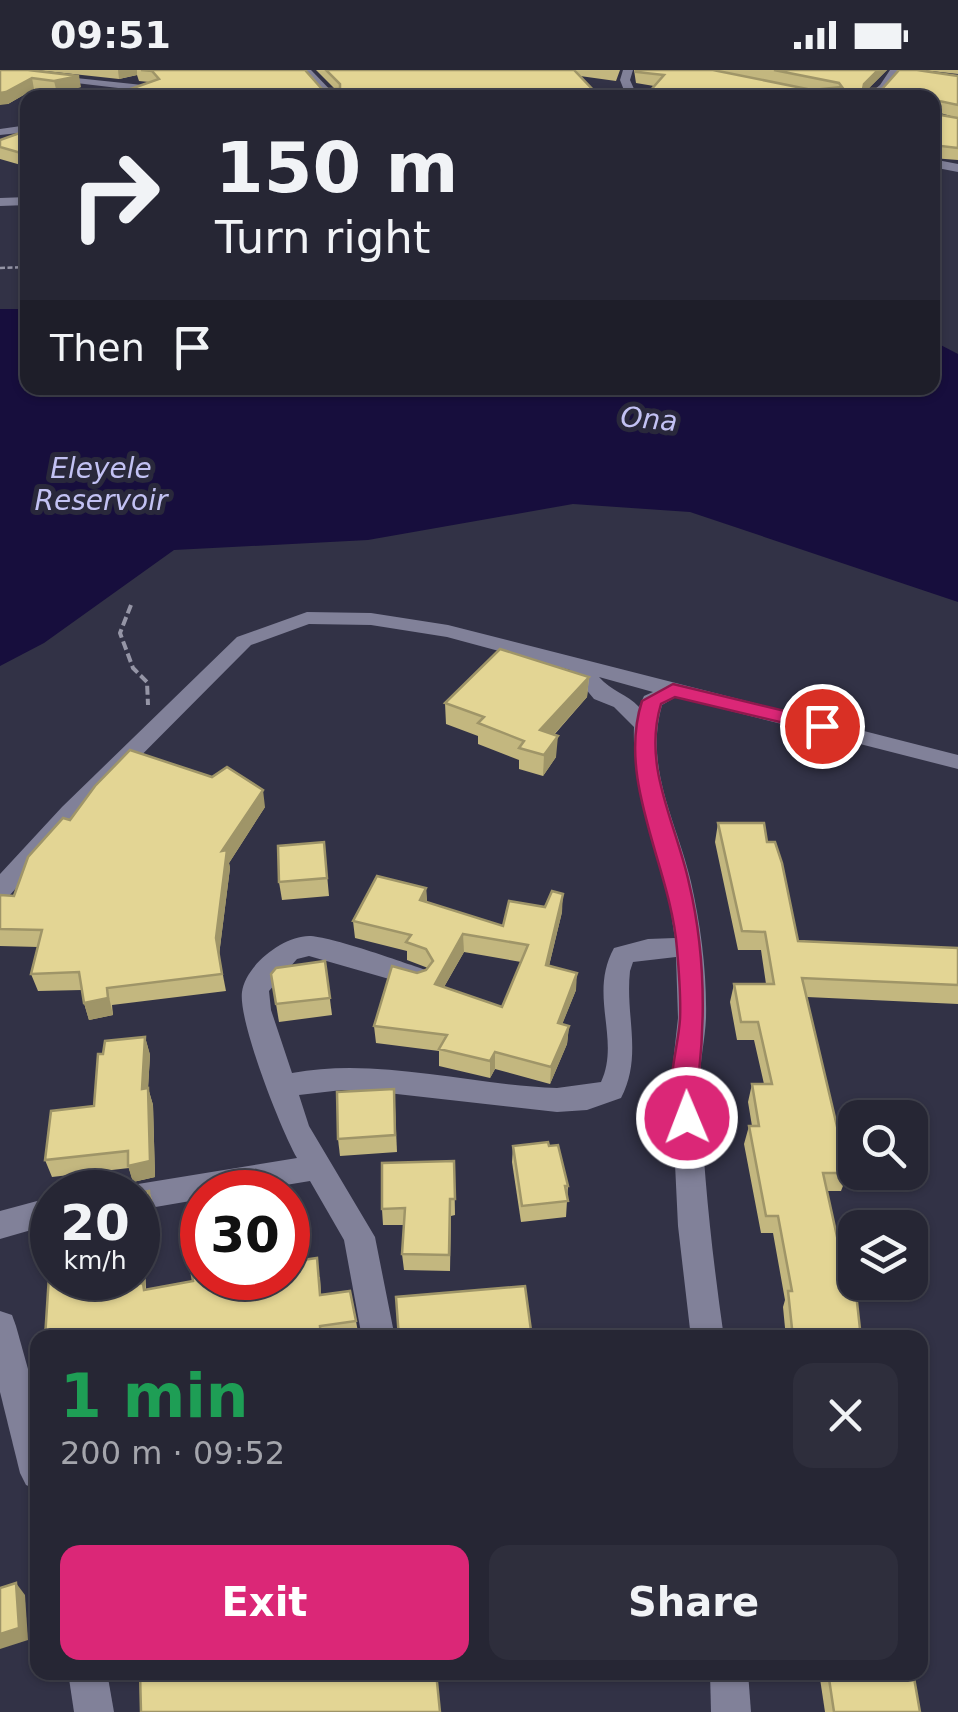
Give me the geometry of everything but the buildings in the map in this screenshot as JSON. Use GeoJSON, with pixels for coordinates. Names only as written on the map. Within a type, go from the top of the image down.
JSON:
{"type":"FeatureCollection","features":[{"type":"Feature","properties":{"kind":"street"},"geometry":{"type":"LineString","coordinates":[[0,70],[114,88],[152,89]]}},
{"type":"Feature","properties":{"kind":"street"},"geometry":{"type":"LineString","coordinates":[[304,70],[325,90]]}},
{"type":"Feature","properties":{"kind":"street"},"geometry":{"type":"LineString","coordinates":[[880,90],[895,70],[911,73]]}},
{"type":"Feature","properties":{"kind":"street"},"geometry":{"type":"LineString","coordinates":[[0,890],[149,733],[244,642],[307,618],[370,619],[448,631],[958,762]]}},
{"type":"Feature","properties":{"kind":"street"},"geometry":{"type":"LineString","coordinates":[[579,667],[602,694],[622,702],[645,725]]}},
{"type":"Feature","properties":{"kind":"street"},"geometry":{"type":"LineString","coordinates":[[673,690],[652,701],[645,725],[644,753],[650,790],[678,880],[689,948],[692,1018],[685,1081],[693,1226],[707,1330]]}},
{"type":"Feature","properties":{"kind":"street"},"geometry":{"type":"LineString","coordinates":[[377,1330],[359,1238],[296,1130],[257,1010],[255,990],[289,951],[309,946],[417,976]]}},
{"type":"Feature","properties":{"kind":"street"},"geometry":{"type":"LineString","coordinates":[[281,1087],[345,1078],[531,1098],[597,1098],[612,1090],[622,1064],[613,972],[623,955],[648,949],[689,948]]}},
{"type":"Feature","properties":{"kind":"street"},"geometry":{"type":"LineString","coordinates":[[160,1192],[316,1167]]}},
{"type":"Feature","properties":{"kind":"street"},"geometry":{"type":"LineString","coordinates":[[0,1225],[30,1217]]}},
{"type":"Feature","properties":{"kind":"street"},"geometry":{"type":"LineString","coordinates":[[0,1326],[30,1442]]}},
{"type":"Feature","properties":{"kind":"street"},"geometry":{"type":"LineString","coordinates":[[88,1680],[94,1712]]}},
{"type":"Feature","properties":{"kind":"street"},"geometry":{"type":"LineString","coordinates":[[729,1680],[731,1712]]}},
{"type":"Feature","properties":{"kind":"path"},"geometry":{"type":"LineString","coordinates":[[131,605],[120,633],[133,668],[147,682],[149,733]]}},
{"type":"Feature","properties":{"kind":"water","name":"Eleyele Reservoir"},"geometry":{"type":"Polygon","coordinates":[[[0,309],[20,309],[20,395],[940,395],[940,345],[958,354],[958,602],[690,512],[573,504],[368,540],[174,550],[44,643],[0,666],[0,309]]]}},
{"type":"Feature","properties":{"kind":"route"},"geometry":{"type":"LineString","coordinates":[[687,1118],[685,1081],[692,1018],[689,948],[678,880],[650,790],[644,753],[645,725],[652,701],[673,690],[822,726]]}},
{"type":"Feature","properties":{"kind":"water label","name":"Ona"},"geometry":{"type":"Point","coordinates":[649,419]}}]}
